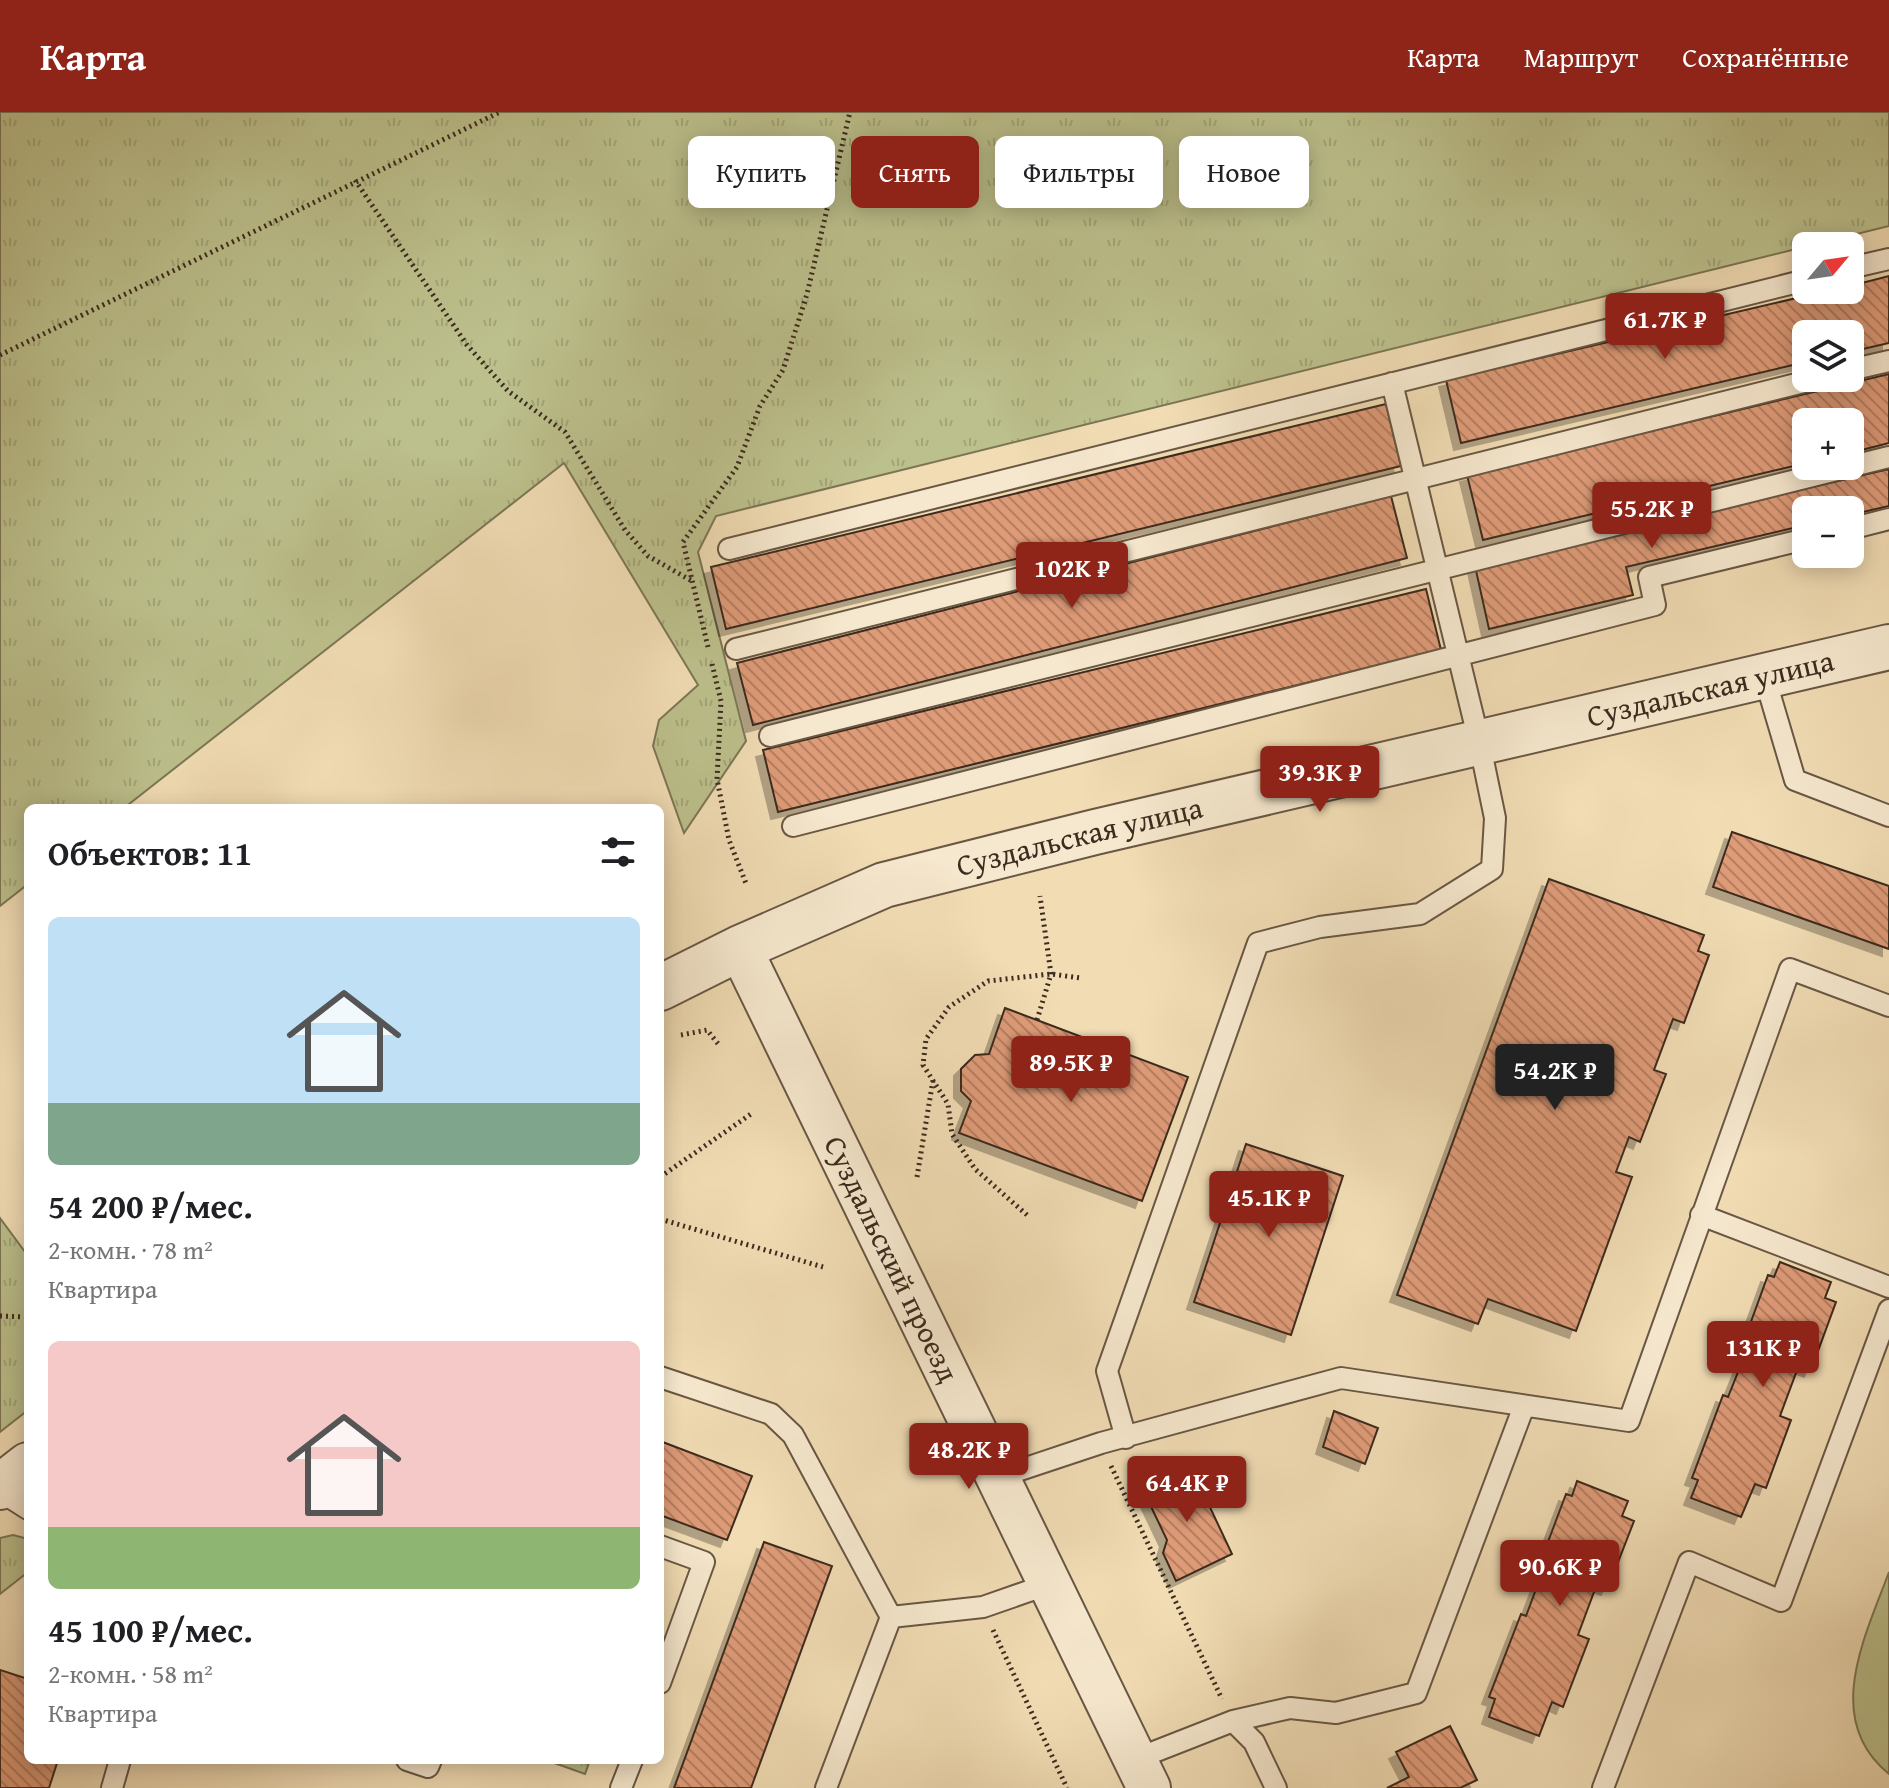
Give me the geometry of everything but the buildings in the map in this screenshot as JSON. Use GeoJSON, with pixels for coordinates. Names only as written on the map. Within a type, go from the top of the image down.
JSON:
{"type":"FeatureCollection","features":[{"type":"Feature","properties":{"kind":"street","name":"Суздальская улица"},"geometry":{"type":"LineString","coordinates":[[664,986],[740,948],[897,881],[1479,741],[1889,647]]}},
{"type":"Feature","properties":{"kind":"street","name":"Суздальский проезд"},"geometry":{"type":"LineString","coordinates":[[740,948],[1143,1774]]}},
{"type":"Feature","properties":{"kind":"street"},"geometry":{"type":"LineString","coordinates":[[0,1489],[24,1468]]}},
{"type":"Feature","properties":{"kind":"lane"},"geometry":{"type":"LineString","coordinates":[[1864,265],[1889,259]]}},
{"type":"Feature","properties":{"kind":"lane"},"geometry":{"type":"LineString","coordinates":[[729,549],[1792,283]]}},
{"type":"Feature","properties":{"kind":"lane"},"geometry":{"type":"LineString","coordinates":[[1864,367],[1889,361]]}},
{"type":"Feature","properties":{"kind":"lane"},"geometry":{"type":"LineString","coordinates":[[1126,1438],[1107,1371],[1258,943],[1320,927],[1420,914],[1492,869],[1495,818],[1459,655],[1392,383]]}},
{"type":"Feature","properties":{"kind":"lane"},"geometry":{"type":"LineString","coordinates":[[736,649],[1792,385]]}},
{"type":"Feature","properties":{"kind":"lane"},"geometry":{"type":"LineString","coordinates":[[770,736],[1889,457]]}},
{"type":"Feature","properties":{"kind":"lane"},"geometry":{"type":"LineString","coordinates":[[1864,525],[1889,519]]}},
{"type":"Feature","properties":{"kind":"lane"},"geometry":{"type":"LineString","coordinates":[[793,826],[1655,605],[1649,577],[1792,542]]}},
{"type":"Feature","properties":{"kind":"lane"},"geometry":{"type":"LineString","coordinates":[[1764,675],[1795,780],[1889,816]]}},
{"type":"Feature","properties":{"kind":"lane"},"geometry":{"type":"LineString","coordinates":[[999,1477],[1101,1443],[1341,1378],[1629,1421],[1790,969],[1889,1006]]}},
{"type":"Feature","properties":{"kind":"lane"},"geometry":{"type":"LineString","coordinates":[[1701,1215],[1889,1287]]}},
{"type":"Feature","properties":{"kind":"lane"},"geometry":{"type":"LineString","coordinates":[[1604,1788],[1689,1562],[1781,1601],[1889,1310]]}},
{"type":"Feature","properties":{"kind":"lane"},"geometry":{"type":"LineString","coordinates":[[664,1378],[771,1414],[793,1435],[891,1617],[826,1788]]}},
{"type":"Feature","properties":{"kind":"lane"},"geometry":{"type":"LineString","coordinates":[[1143,1774],[1233,1721],[1290,1708],[1336,1713],[1416,1693],[1524,1406]]}},
{"type":"Feature","properties":{"kind":"lane"},"geometry":{"type":"LineString","coordinates":[[0,1489],[24,1506]]}},
{"type":"Feature","properties":{"kind":"lane"},"geometry":{"type":"LineString","coordinates":[[664,1547],[704,1562],[664,1672]]}},
{"type":"Feature","properties":{"kind":"lane"},"geometry":{"type":"LineString","coordinates":[[891,1617],[983,1607],[1049,1584]]}},
{"type":"Feature","properties":{"kind":"lane"},"geometry":{"type":"LineString","coordinates":[[1233,1721],[1254,1742],[1276,1788]]}},
{"type":"Feature","properties":{"kind":"lane"},"geometry":{"type":"LineString","coordinates":[[112,1788],[119,1764]]}},
{"type":"Feature","properties":{"kind":"lane"},"geometry":{"type":"LineString","coordinates":[[621,1788],[630,1764]]}},
{"type":"Feature","properties":{"kind":"path"},"geometry":{"type":"LineString","coordinates":[[0,355],[500,112]]}},
{"type":"Feature","properties":{"kind":"path"},"geometry":{"type":"LineString","coordinates":[[747,886],[729,840],[717,779],[721,701],[683,542],[737,467],[760,406],[783,370],[807,294],[850,112]]}},
{"type":"Feature","properties":{"kind":"path"},"geometry":{"type":"LineString","coordinates":[[355,180],[467,345],[508,391],[565,432],[625,530],[648,556],[693,581]]}},
{"type":"Feature","properties":{"kind":"path"},"geometry":{"type":"LineString","coordinates":[[1037,1020],[1051,974],[1040,896]]}},
{"type":"Feature","properties":{"kind":"path"},"geometry":{"type":"LineString","coordinates":[[1027,1215],[975,1169],[952,1134],[948,1104],[923,1065],[926,1039],[949,1007],[988,981],[1051,974],[1081,978]]}},
{"type":"Feature","properties":{"kind":"path"},"geometry":{"type":"LineString","coordinates":[[681,1035],[707,1030],[719,1045]]}},
{"type":"Feature","properties":{"kind":"path"},"geometry":{"type":"LineString","coordinates":[[917,1177],[933,1080]]}},
{"type":"Feature","properties":{"kind":"path"},"geometry":{"type":"LineString","coordinates":[[664,1174],[751,1114]]}},
{"type":"Feature","properties":{"kind":"path"},"geometry":{"type":"LineString","coordinates":[[664,1220],[823,1267]]}},
{"type":"Feature","properties":{"kind":"path"},"geometry":{"type":"LineString","coordinates":[[0,1316],[24,1317]]}},
{"type":"Feature","properties":{"kind":"path"},"geometry":{"type":"LineString","coordinates":[[1101,1443],[1233,1721]]}},
{"type":"Feature","properties":{"kind":"path"},"geometry":{"type":"LineString","coordinates":[[983,1607],[1067,1788]]}},
{"type":"Feature","properties":{"kind":"green space"},"geometry":{"type":"Polygon","coordinates":[[[0,112],[1889,112],[1889,226],[1864,232],[1792,232],[1792,250],[716,516],[698,552],[746,741],[684,833],[653,746],[659,720],[698,685],[564,463],[129,804],[24,804],[24,887],[0,906],[0,112]]]}},
{"type":"Feature","properties":{"kind":"green space"},"geometry":{"type":"Polygon","coordinates":[[[0,1218],[24,1251],[24,1413],[0,1432],[0,1218]]]}},
{"type":"Feature","properties":{"kind":"green space"},"geometry":{"type":"Polygon","coordinates":[[[13,1535],[24,1538],[24,1575],[0,1594],[0,1538],[13,1535]]]}},
{"type":"Feature","properties":{"kind":"green space"},"geometry":{"type":"Polygon","coordinates":[[[1889,1572],[1889,1774],[1869,1752],[1857,1729],[1853,1703],[1861,1650],[1889,1572]]]}},
{"type":"Feature","properties":{"kind":"green space"},"geometry":{"type":"Polygon","coordinates":[[[557,1764],[589,1764],[585,1774],[557,1764]]]}}]}
